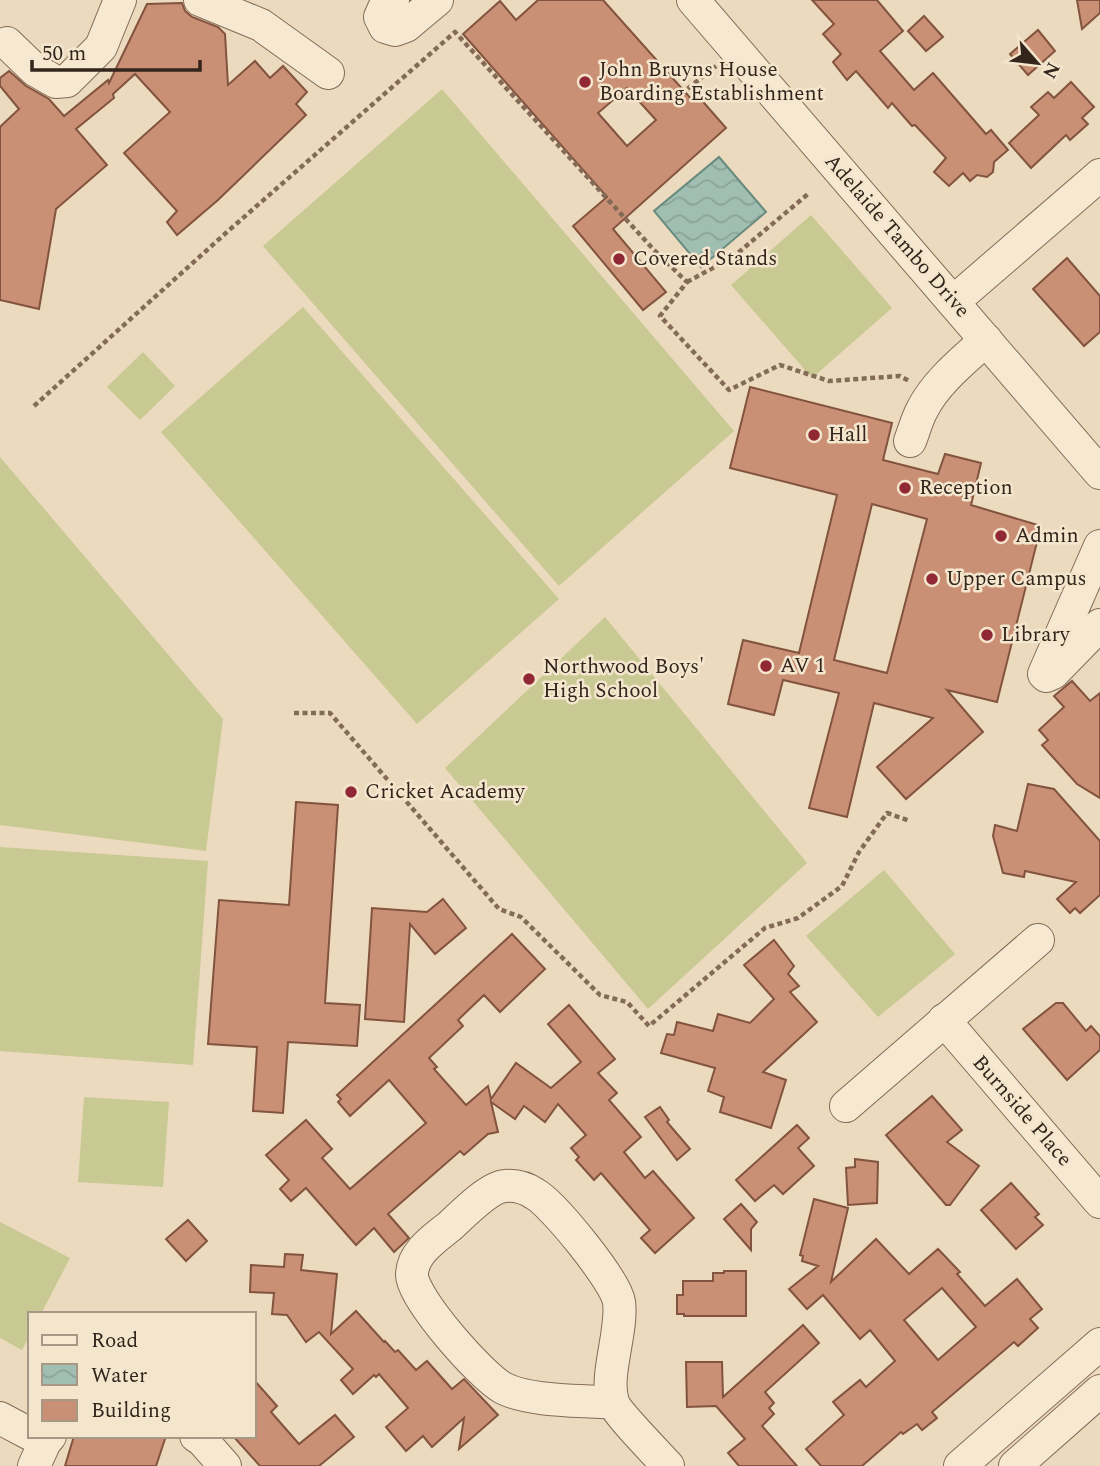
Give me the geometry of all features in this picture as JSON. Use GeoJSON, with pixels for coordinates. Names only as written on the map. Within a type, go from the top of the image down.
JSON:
{"type":"FeatureCollection","features":[{"type":"Feature","properties":{"kind":"street"},"geometry":{"type":"LineString","coordinates":[[7,43],[35,70],[55,82],[67,81],[101,47],[120,0]]}},
{"type":"Feature","properties":{"kind":"street"},"geometry":{"type":"LineString","coordinates":[[200,0],[261,25],[328,74]]}},
{"type":"Feature","properties":{"kind":"street"},"geometry":{"type":"LineString","coordinates":[[393,0],[384,8],[380,17],[385,27],[395,30],[406,26],[437,0]]}},
{"type":"Feature","properties":{"kind":"street","name":"Adelaide Tambo Drive"},"geometry":{"type":"LineString","coordinates":[[693,0],[1100,473]]}},
{"type":"Feature","properties":{"kind":"street"},"geometry":{"type":"LineString","coordinates":[[953,302],[1100,176]]}},
{"type":"Feature","properties":{"kind":"street"},"geometry":{"type":"LineString","coordinates":[[911,441],[922,408],[986,340]]}},
{"type":"Feature","properties":{"kind":"street"},"geometry":{"type":"LineString","coordinates":[[1100,546],[1044,674],[1046,676],[1053,673],[1100,625]]}},
{"type":"Feature","properties":{"kind":"street"},"geometry":{"type":"LineString","coordinates":[[846,1106],[1038,940]]}},
{"type":"Feature","properties":{"kind":"street","name":"Burnside Place"},"geometry":{"type":"LineString","coordinates":[[944,1020],[1100,1202]]}},
{"type":"Feature","properties":{"kind":"street"},"geometry":{"type":"LineString","coordinates":[[613,1403],[522,1396],[502,1388],[486,1376],[424,1306],[415,1290],[412,1274],[416,1259],[427,1245],[485,1196],[502,1186],[519,1186],[537,1195],[608,1277],[618,1297],[620,1315],[611,1381],[613,1403],[668,1466]]}},
{"type":"Feature","properties":{"kind":"street"},"geometry":{"type":"LineString","coordinates":[[960,1466],[1100,1344]]}},
{"type":"Feature","properties":{"kind":"street"},"geometry":{"type":"LineString","coordinates":[[1016,1466],[1100,1391]]}},
{"type":"Feature","properties":{"kind":"street"},"geometry":{"type":"LineString","coordinates":[[0,1418],[28,1436]]}},
{"type":"Feature","properties":{"kind":"street"},"geometry":{"type":"LineString","coordinates":[[198,1438],[225,1466]]}},
{"type":"Feature","properties":{"kind":"path"},"geometry":{"type":"LineString","coordinates":[[34,406],[226,232],[455,32],[654,250],[687,282]]}},
{"type":"Feature","properties":{"kind":"path"},"geometry":{"type":"LineString","coordinates":[[681,93],[737,51]]}},
{"type":"Feature","properties":{"kind":"path"},"geometry":{"type":"LineString","coordinates":[[808,194],[733,257],[687,282],[660,316],[729,390],[780,365],[829,381],[900,376],[933,394]]}},
{"type":"Feature","properties":{"kind":"path"},"geometry":{"type":"LineString","coordinates":[[294,713],[330,713],[499,909],[521,917],[600,995],[627,1002],[649,1026],[765,928],[798,918],[842,886],[859,852],[887,813],[910,821]]}},
{"type":"Feature","properties":{"kind":"green space"},"geometry":{"type":"Polygon","coordinates":[[[442,89],[734,431],[559,586],[263,246],[442,89]]]}},
{"type":"Feature","properties":{"kind":"green space"},"geometry":{"type":"Polygon","coordinates":[[[811,215],[892,308],[812,378],[731,285],[811,215]]]}},
{"type":"Feature","properties":{"kind":"green space"},"geometry":{"type":"Polygon","coordinates":[[[303,307],[559,599],[417,724],[161,432],[303,307]]]}},
{"type":"Feature","properties":{"kind":"green space"},"geometry":{"type":"Polygon","coordinates":[[[143,352],[175,386],[140,420],[107,387],[143,352]]]}},
{"type":"Feature","properties":{"kind":"green space"},"geometry":{"type":"Polygon","coordinates":[[[0,457],[223,719],[206,851],[0,825],[0,457]]]}},
{"type":"Feature","properties":{"kind":"green space"},"geometry":{"type":"Polygon","coordinates":[[[605,617],[807,863],[648,1009],[445,768],[605,617]]]}},
{"type":"Feature","properties":{"kind":"green space"},"geometry":{"type":"Polygon","coordinates":[[[0,847],[208,861],[193,1065],[0,1051],[0,847]]]}},
{"type":"Feature","properties":{"kind":"green space"},"geometry":{"type":"Polygon","coordinates":[[[884,870],[955,954],[878,1017],[806,936],[884,870]]]}},
{"type":"Feature","properties":{"kind":"green space"},"geometry":{"type":"Polygon","coordinates":[[[84,1097],[169,1102],[163,1187],[78,1182],[84,1097]]]}},
{"type":"Feature","properties":{"kind":"green space"},"geometry":{"type":"Polygon","coordinates":[[[0,1222],[70,1258],[42,1312],[28,1312],[28,1339],[22,1350],[0,1338],[0,1222]]]}},
{"type":"Feature","properties":{"kind":"water"},"geometry":{"type":"Polygon","coordinates":[[[719,157],[766,212],[701,267],[654,211],[719,157]]]}},
{"type":"Feature","properties":{"kind":"building","name":"John Bruyns House Boarding Establishment"},"geometry":{"type":"Polygon","coordinates":[[[538,0],[603,0],[693,101],[698,96],[726,128],[613,229],[666,292],[643,310],[573,226],[607,197],[463,34],[500,1],[516,20],[538,0]],[[627,88],[598,113],[627,146],[656,120],[627,88]]]}},
{"type":"Feature","properties":{"kind":"building"},"geometry":{"type":"Polygon","coordinates":[[[812,0],[877,0],[903,31],[880,51],[914,90],[933,73],[986,134],[991,130],[1008,150],[994,162],[993,172],[987,177],[977,175],[970,181],[963,173],[949,186],[934,172],[946,158],[892,103],[888,108],[856,71],[847,80],[833,62],[841,54],[823,34],[834,24],[812,0]]]}},
{"type":"Feature","properties":{"kind":"building"},"geometry":{"type":"Polygon","coordinates":[[[1077,0],[1100,0],[1100,13],[1082,29],[1077,0]]]}},
{"type":"Feature","properties":{"kind":"building"},"geometry":{"type":"Polygon","coordinates":[[[182,3],[185,11],[192,17],[218,27],[225,34],[228,85],[255,61],[270,78],[283,66],[307,92],[296,104],[306,115],[218,200],[177,235],[167,222],[177,211],[124,153],[170,112],[135,74],[113,94],[114,98],[76,129],[107,165],[56,209],[39,309],[0,300],[0,127],[19,109],[0,86],[0,78],[9,71],[26,86],[49,99],[64,116],[108,80],[109,83],[147,4],[182,3]]]}},
{"type":"Feature","properties":{"kind":"building"},"geometry":{"type":"Polygon","coordinates":[[[924,16],[943,37],[926,51],[908,31],[924,16]]]}},
{"type":"Feature","properties":{"kind":"building"},"geometry":{"type":"Polygon","coordinates":[[[1038,30],[1055,51],[1028,75],[1010,54],[1038,30]]]}},
{"type":"Feature","properties":{"kind":"building"},"geometry":{"type":"Polygon","coordinates":[[[1071,82],[1094,107],[1082,118],[1088,124],[1070,140],[1066,135],[1031,168],[1009,143],[1039,115],[1031,107],[1048,92],[1054,98],[1071,82]]]}},
{"type":"Feature","properties":{"kind":"building"},"geometry":{"type":"Polygon","coordinates":[[[1067,258],[1100,296],[1100,332],[1084,346],[1033,289],[1067,258]]]}},
{"type":"Feature","properties":{"kind":"building"},"geometry":{"type":"Polygon","coordinates":[[[750,387],[892,423],[883,460],[938,474],[945,454],[981,463],[971,505],[1041,526],[997,702],[947,690],[983,732],[906,799],[877,767],[933,718],[874,703],[847,817],[809,808],[839,693],[783,680],[774,715],[728,704],[743,640],[799,653],[837,495],[730,468],[750,387]],[[872,504],[834,660],[887,673],[927,519],[872,504]]]}},
{"type":"Feature","properties":{"kind":"building"},"geometry":{"type":"Polygon","coordinates":[[[1072,681],[1090,701],[1100,693],[1100,798],[1077,784],[1042,745],[1048,740],[1039,730],[1064,707],[1054,696],[1072,681]]]}},
{"type":"Feature","properties":{"kind":"building"},"geometry":{"type":"Polygon","coordinates":[[[1028,784],[1054,789],[1100,841],[1100,895],[1080,913],[1075,908],[1070,913],[1057,899],[1076,882],[1025,871],[1024,877],[1003,873],[993,836],[995,825],[1017,831],[1028,784]]]}},
{"type":"Feature","properties":{"kind":"building"},"geometry":{"type":"Polygon","coordinates":[[[296,802],[338,805],[325,1003],[360,1005],[357,1046],[288,1042],[283,1113],[253,1111],[257,1047],[208,1044],[219,900],[289,905],[296,802]]]}},
{"type":"Feature","properties":{"kind":"building"},"geometry":{"type":"Polygon","coordinates":[[[443,899],[466,928],[435,954],[410,924],[404,1022],[365,1019],[372,908],[427,912],[443,899]]]}},
{"type":"Feature","properties":{"kind":"building"},"geometry":{"type":"Polygon","coordinates":[[[512,934],[545,969],[500,1012],[484,995],[458,1020],[463,1026],[429,1058],[437,1067],[434,1069],[466,1105],[488,1086],[491,1099],[516,1063],[551,1088],[581,1062],[548,1024],[569,1005],[615,1059],[598,1073],[617,1093],[609,1100],[641,1137],[624,1152],[645,1178],[653,1171],[694,1218],[655,1253],[641,1238],[650,1230],[601,1173],[594,1180],[576,1160],[579,1157],[571,1148],[586,1135],[558,1104],[545,1122],[524,1106],[515,1119],[491,1102],[498,1132],[488,1134],[464,1155],[460,1151],[388,1214],[409,1238],[394,1252],[374,1228],[356,1245],[306,1188],[291,1201],[280,1189],[289,1180],[266,1155],[306,1120],[332,1149],[322,1158],[350,1189],[426,1123],[389,1080],[350,1116],[338,1102],[341,1099],[337,1095],[512,934]]]}},
{"type":"Feature","properties":{"kind":"building"},"geometry":{"type":"Polygon","coordinates":[[[774,940],[794,966],[788,974],[799,986],[790,992],[817,1022],[763,1072],[786,1080],[771,1128],[720,1112],[724,1097],[708,1091],[715,1068],[661,1053],[667,1034],[674,1035],[677,1022],[713,1031],[718,1014],[750,1023],[774,999],[744,965],[774,940]]]}},
{"type":"Feature","properties":{"kind":"building"},"geometry":{"type":"Polygon","coordinates":[[[1056,1003],[1063,1003],[1086,1031],[1091,1026],[1100,1036],[1100,1050],[1067,1080],[1023,1029],[1056,1003]]]}},
{"type":"Feature","properties":{"kind":"building"},"geometry":{"type":"Polygon","coordinates":[[[932,1096],[962,1130],[947,1142],[979,1166],[950,1205],[946,1205],[886,1135],[932,1096]]]}},
{"type":"Feature","properties":{"kind":"building"},"geometry":{"type":"Polygon","coordinates":[[[660,1107],[669,1120],[667,1122],[690,1149],[677,1160],[645,1117],[660,1107]]]}},
{"type":"Feature","properties":{"kind":"building"},"geometry":{"type":"Polygon","coordinates":[[[797,1125],[809,1138],[798,1148],[814,1166],[783,1194],[774,1185],[755,1201],[736,1180],[797,1125]]]}},
{"type":"Feature","properties":{"kind":"building"},"geometry":{"type":"Polygon","coordinates":[[[855,1159],[878,1162],[877,1203],[848,1205],[846,1168],[855,1167],[855,1159]]]}},
{"type":"Feature","properties":{"kind":"building"},"geometry":{"type":"Polygon","coordinates":[[[1011,1183],[1039,1214],[1035,1217],[1043,1225],[1016,1249],[981,1210],[1011,1183]]]}},
{"type":"Feature","properties":{"kind":"building"},"geometry":{"type":"Polygon","coordinates":[[[814,1199],[848,1208],[831,1282],[876,1239],[909,1274],[938,1249],[960,1272],[957,1274],[985,1306],[1017,1279],[1042,1309],[1030,1319],[1038,1328],[1018,1346],[1014,1342],[932,1412],[937,1418],[922,1430],[917,1424],[903,1434],[901,1432],[862,1466],[821,1466],[806,1449],[844,1415],[833,1402],[860,1380],[866,1387],[895,1361],[870,1330],[860,1339],[823,1295],[807,1309],[789,1289],[818,1266],[802,1261],[803,1256],[800,1255],[814,1199]],[[942,1288],[904,1320],[938,1360],[976,1327],[942,1288]]]}},
{"type":"Feature","properties":{"kind":"building"},"geometry":{"type":"Polygon","coordinates":[[[741,1204],[757,1222],[751,1229],[751,1250],[724,1219],[741,1204]]]}},
{"type":"Feature","properties":{"kind":"building"},"geometry":{"type":"Polygon","coordinates":[[[188,1220],[207,1241],[186,1261],[166,1239],[188,1220]]]}},
{"type":"Feature","properties":{"kind":"building"},"geometry":{"type":"Polygon","coordinates":[[[285,1254],[303,1255],[301,1270],[337,1274],[331,1334],[356,1311],[384,1342],[395,1352],[398,1350],[416,1370],[427,1361],[452,1389],[464,1379],[498,1415],[459,1449],[464,1418],[432,1447],[423,1436],[406,1451],[386,1427],[408,1408],[379,1374],[376,1377],[374,1375],[353,1394],[341,1380],[353,1369],[319,1332],[306,1342],[287,1315],[272,1314],[274,1293],[250,1292],[251,1265],[284,1267],[285,1254]]]}},
{"type":"Feature","properties":{"kind":"building"},"geometry":{"type":"Polygon","coordinates":[[[746,1271],[746,1316],[677,1314],[677,1295],[683,1295],[683,1281],[713,1281],[713,1273],[746,1271]]]}},
{"type":"Feature","properties":{"kind":"building"},"geometry":{"type":"Polygon","coordinates":[[[803,1325],[819,1343],[765,1392],[774,1403],[769,1408],[774,1414],[762,1426],[797,1466],[739,1466],[728,1453],[745,1439],[716,1406],[687,1407],[686,1362],[722,1362],[723,1397],[803,1325]]]}},
{"type":"Feature","properties":{"kind":"building"},"geometry":{"type":"Polygon","coordinates":[[[256,1382],[277,1406],[271,1412],[299,1444],[335,1415],[354,1437],[319,1466],[260,1466],[235,1438],[256,1438],[256,1382]]]}},
{"type":"Feature","properties":{"kind":"building"},"geometry":{"type":"Polygon","coordinates":[[[73,1438],[165,1438],[156,1466],[65,1466],[73,1438]]]}},
{"type":"Feature","properties":{"kind":"place","name":"John Bruyns House Boarding Establishment"},"geometry":{"type":"Point","coordinates":[585,82]}},
{"type":"Feature","properties":{"kind":"place","name":"Covered Stands"},"geometry":{"type":"Point","coordinates":[619,259]}},
{"type":"Feature","properties":{"kind":"place","name":"Hall"},"geometry":{"type":"Point","coordinates":[814,435]}},
{"type":"Feature","properties":{"kind":"place","name":"Reception"},"geometry":{"type":"Point","coordinates":[905,488]}},
{"type":"Feature","properties":{"kind":"place","name":"Admin"},"geometry":{"type":"Point","coordinates":[1001,536]}},
{"type":"Feature","properties":{"kind":"place","name":"Upper Campus"},"geometry":{"type":"Point","coordinates":[932,579]}},
{"type":"Feature","properties":{"kind":"place","name":"Library"},"geometry":{"type":"Point","coordinates":[987,635]}},
{"type":"Feature","properties":{"kind":"place","name":"AV 1"},"geometry":{"type":"Point","coordinates":[766,666]}},
{"type":"Feature","properties":{"kind":"place","name":"Northwood Boys' High School"},"geometry":{"type":"Point","coordinates":[529,679]}},
{"type":"Feature","properties":{"kind":"place","name":"Cricket Academy"},"geometry":{"type":"Point","coordinates":[351,792]}}]}
